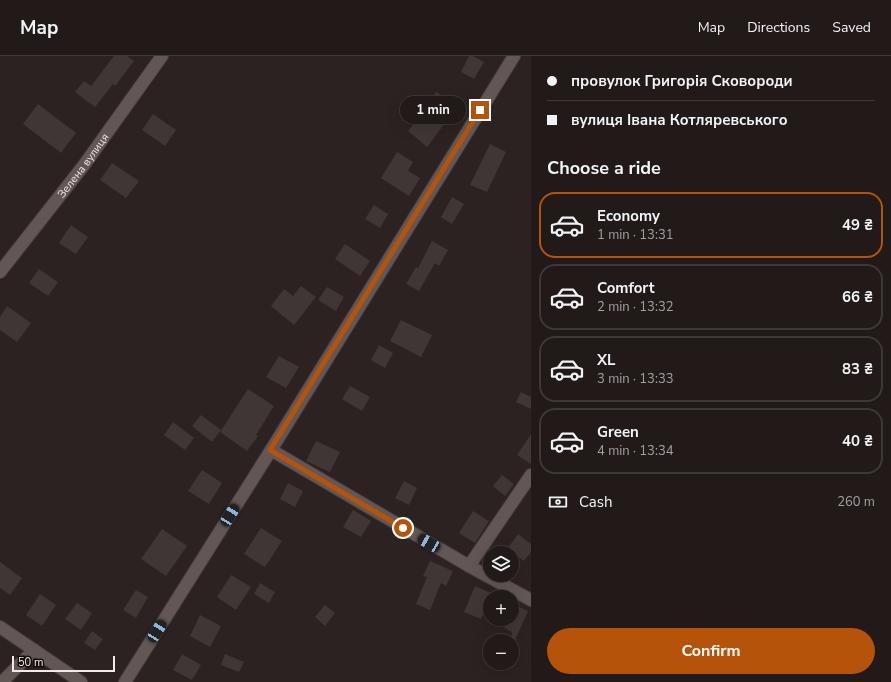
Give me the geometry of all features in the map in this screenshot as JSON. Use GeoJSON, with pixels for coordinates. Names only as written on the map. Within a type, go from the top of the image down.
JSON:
{"type":"FeatureCollection","features":[{"type":"Feature","properties":{"kind":"street","name":"Зелена вулиця"},"geometry":{"type":"LineString","coordinates":[[0,272],[84,165],[162,56]]}},
{"type":"Feature","properties":{"kind":"street"},"geometry":{"type":"LineString","coordinates":[[125,682],[514,56]]}},
{"type":"Feature","properties":{"kind":"street"},"geometry":{"type":"LineString","coordinates":[[270,450],[469,566],[531,600]]}},
{"type":"Feature","properties":{"kind":"street"},"geometry":{"type":"LineString","coordinates":[[469,566],[531,475]]}},
{"type":"Feature","properties":{"kind":"street"},"geometry":{"type":"LineString","coordinates":[[0,627],[81,682]]}},
{"type":"Feature","properties":{"kind":"street"},"geometry":{"type":"LineString","coordinates":[[2,682],[34,650]]}},
{"type":"Feature","properties":{"kind":"building"},"geometry":{"type":"Polygon","coordinates":[[[114,56],[127,56],[134,61],[115,86],[113,84],[95,107],[75,92],[84,81],[91,86],[114,56]]]}},
{"type":"Feature","properties":{"kind":"building"},"geometry":{"type":"Polygon","coordinates":[[[469,56],[473,56],[484,62],[474,79],[461,72],[469,56]]]}},
{"type":"Feature","properties":{"kind":"building"},"geometry":{"type":"Polygon","coordinates":[[[436,92],[458,106],[427,147],[408,131],[428,107],[427,106],[436,92]]]}},
{"type":"Feature","properties":{"kind":"building"},"geometry":{"type":"Polygon","coordinates":[[[38,104],[76,133],[61,153],[23,124],[38,104]]]}},
{"type":"Feature","properties":{"kind":"building"},"geometry":{"type":"Polygon","coordinates":[[[153,114],[176,130],[165,146],[142,130],[153,114]]]}},
{"type":"Feature","properties":{"kind":"building"},"geometry":{"type":"Polygon","coordinates":[[[490,144],[506,152],[487,192],[470,185],[490,144]]]}},
{"type":"Feature","properties":{"kind":"building"},"geometry":{"type":"Polygon","coordinates":[[[397,152],[413,162],[408,171],[420,178],[409,196],[381,178],[397,152]]]}},
{"type":"Feature","properties":{"kind":"building"},"geometry":{"type":"Polygon","coordinates":[[[112,163],[139,181],[126,198],[100,180],[112,163]]]}},
{"type":"Feature","properties":{"kind":"building"},"geometry":{"type":"Polygon","coordinates":[[[452,197],[464,204],[452,224],[441,217],[452,197]]]}},
{"type":"Feature","properties":{"kind":"building"},"geometry":{"type":"Polygon","coordinates":[[[374,205],[388,214],[380,228],[365,219],[374,205]]]}},
{"type":"Feature","properties":{"kind":"building"},"geometry":{"type":"Polygon","coordinates":[[[71,225],[88,237],[76,254],[59,243],[71,225]]]}},
{"type":"Feature","properties":{"kind":"building"},"geometry":{"type":"Polygon","coordinates":[[[432,241],[448,250],[439,266],[435,263],[419,291],[406,284],[416,267],[418,268],[432,241]]]}},
{"type":"Feature","properties":{"kind":"building"},"geometry":{"type":"Polygon","coordinates":[[[345,244],[370,261],[360,276],[335,259],[345,244]]]}},
{"type":"Feature","properties":{"kind":"building"},"geometry":{"type":"Polygon","coordinates":[[[39,269],[58,282],[48,296],[29,283],[39,269]]]}},
{"type":"Feature","properties":{"kind":"building"},"geometry":{"type":"Polygon","coordinates":[[[301,286],[316,297],[294,325],[271,306],[284,289],[293,296],[301,286]]]}},
{"type":"Feature","properties":{"kind":"building"},"geometry":{"type":"Polygon","coordinates":[[[327,287],[344,297],[336,311],[318,300],[327,287]]]}},
{"type":"Feature","properties":{"kind":"building"},"geometry":{"type":"Polygon","coordinates":[[[7,306],[31,323],[17,342],[0,330],[0,317],[7,306]]]}},
{"type":"Feature","properties":{"kind":"building"},"geometry":{"type":"Polygon","coordinates":[[[401,320],[432,335],[421,357],[390,341],[401,320]]]}},
{"type":"Feature","properties":{"kind":"building"},"geometry":{"type":"Polygon","coordinates":[[[379,345],[393,353],[385,368],[371,360],[379,345]]]}},
{"type":"Feature","properties":{"kind":"building"},"geometry":{"type":"Polygon","coordinates":[[[279,356],[299,367],[286,388],[266,377],[279,356]]]}},
{"type":"Feature","properties":{"kind":"building"},"geometry":{"type":"Polygon","coordinates":[[[350,386],[370,397],[362,411],[342,399],[350,386]]]}},
{"type":"Feature","properties":{"kind":"building"},"geometry":{"type":"Polygon","coordinates":[[[248,389],[274,406],[256,435],[258,436],[247,451],[220,432],[248,389]]]}},
{"type":"Feature","properties":{"kind":"building"},"geometry":{"type":"Polygon","coordinates":[[[521,392],[531,397],[531,409],[516,402],[521,392]]]}},
{"type":"Feature","properties":{"kind":"building"},"geometry":{"type":"Polygon","coordinates":[[[201,415],[221,430],[212,442],[192,426],[201,415]]]}},
{"type":"Feature","properties":{"kind":"building"},"geometry":{"type":"Polygon","coordinates":[[[173,422],[194,438],[185,450],[164,435],[173,422]]]}},
{"type":"Feature","properties":{"kind":"building"},"geometry":{"type":"Polygon","coordinates":[[[531,434],[531,464],[517,455],[531,434]]]}},
{"type":"Feature","properties":{"kind":"building"},"geometry":{"type":"Polygon","coordinates":[[[316,441],[340,452],[330,472],[306,461],[316,441]]]}},
{"type":"Feature","properties":{"kind":"building"},"geometry":{"type":"Polygon","coordinates":[[[202,470],[222,483],[209,504],[188,491],[202,470]]]}},
{"type":"Feature","properties":{"kind":"building"},"geometry":{"type":"Polygon","coordinates":[[[502,475],[514,484],[505,496],[493,486],[502,475]]]}},
{"type":"Feature","properties":{"kind":"building"},"geometry":{"type":"Polygon","coordinates":[[[404,481],[417,488],[409,505],[395,498],[404,481]]]}},
{"type":"Feature","properties":{"kind":"building"},"geometry":{"type":"Polygon","coordinates":[[[288,483],[303,491],[295,507],[280,499],[288,483]]]}},
{"type":"Feature","properties":{"kind":"building"},"geometry":{"type":"Polygon","coordinates":[[[353,510],[371,521],[361,537],[343,527],[353,510]]]}},
{"type":"Feature","properties":{"kind":"building"},"geometry":{"type":"Polygon","coordinates":[[[473,511],[489,521],[475,543],[459,533],[473,511]]]}},
{"type":"Feature","properties":{"kind":"building"},"geometry":{"type":"Polygon","coordinates":[[[261,528],[282,541],[265,567],[244,554],[261,528]]]}},
{"type":"Feature","properties":{"kind":"building"},"geometry":{"type":"Polygon","coordinates":[[[162,529],[187,546],[166,576],[141,559],[162,529]]]}},
{"type":"Feature","properties":{"kind":"building"},"geometry":{"type":"Polygon","coordinates":[[[518,534],[531,544],[531,552],[524,561],[519,557],[519,546],[509,546],[518,534]]]}},
{"type":"Feature","properties":{"kind":"building"},"geometry":{"type":"Polygon","coordinates":[[[430,561],[453,571],[446,586],[441,583],[430,610],[416,604],[427,577],[423,576],[430,561]]]}},
{"type":"Feature","properties":{"kind":"building"},"geometry":{"type":"Polygon","coordinates":[[[0,562],[22,578],[10,595],[0,588],[0,562]]]}},
{"type":"Feature","properties":{"kind":"building"},"geometry":{"type":"Polygon","coordinates":[[[231,575],[251,587],[236,610],[217,597],[231,575]]]}},
{"type":"Feature","properties":{"kind":"building"},"geometry":{"type":"Polygon","coordinates":[[[260,583],[275,592],[269,603],[254,594],[260,583]]]}},
{"type":"Feature","properties":{"kind":"building"},"geometry":{"type":"Polygon","coordinates":[[[475,586],[484,590],[483,614],[481,619],[464,612],[475,586]]]}},
{"type":"Feature","properties":{"kind":"building"},"geometry":{"type":"Polygon","coordinates":[[[136,590],[148,597],[136,618],[123,610],[136,590]]]}},
{"type":"Feature","properties":{"kind":"building"},"geometry":{"type":"Polygon","coordinates":[[[40,594],[56,605],[42,626],[26,615],[40,594]]]}},
{"type":"Feature","properties":{"kind":"building"},"geometry":{"type":"Polygon","coordinates":[[[77,603],[92,613],[81,630],[65,619],[77,603]]]}},
{"type":"Feature","properties":{"kind":"building"},"geometry":{"type":"Polygon","coordinates":[[[325,605],[335,613],[325,626],[315,617],[325,605]]]}},
{"type":"Feature","properties":{"kind":"building"},"geometry":{"type":"Polygon","coordinates":[[[519,607],[528,611],[518,634],[512,634],[512,632],[504,628],[505,626],[519,626],[519,607]]]}},
{"type":"Feature","properties":{"kind":"building"},"geometry":{"type":"Polygon","coordinates":[[[200,615],[221,626],[210,647],[190,636],[200,615]]]}},
{"type":"Feature","properties":{"kind":"building"},"geometry":{"type":"Polygon","coordinates":[[[92,631],[103,639],[95,650],[84,643],[92,631]]]}},
{"type":"Feature","properties":{"kind":"building"},"geometry":{"type":"Polygon","coordinates":[[[182,654],[201,665],[192,680],[173,670],[182,654]]]}},
{"type":"Feature","properties":{"kind":"building"},"geometry":{"type":"Polygon","coordinates":[[[225,654],[244,662],[239,672],[221,665],[225,654]]]}},
{"type":"Feature","properties":{"kind":"route"},"geometry":{"type":"LineString","coordinates":[[403,528],[270,450],[480,110]]}}]}
